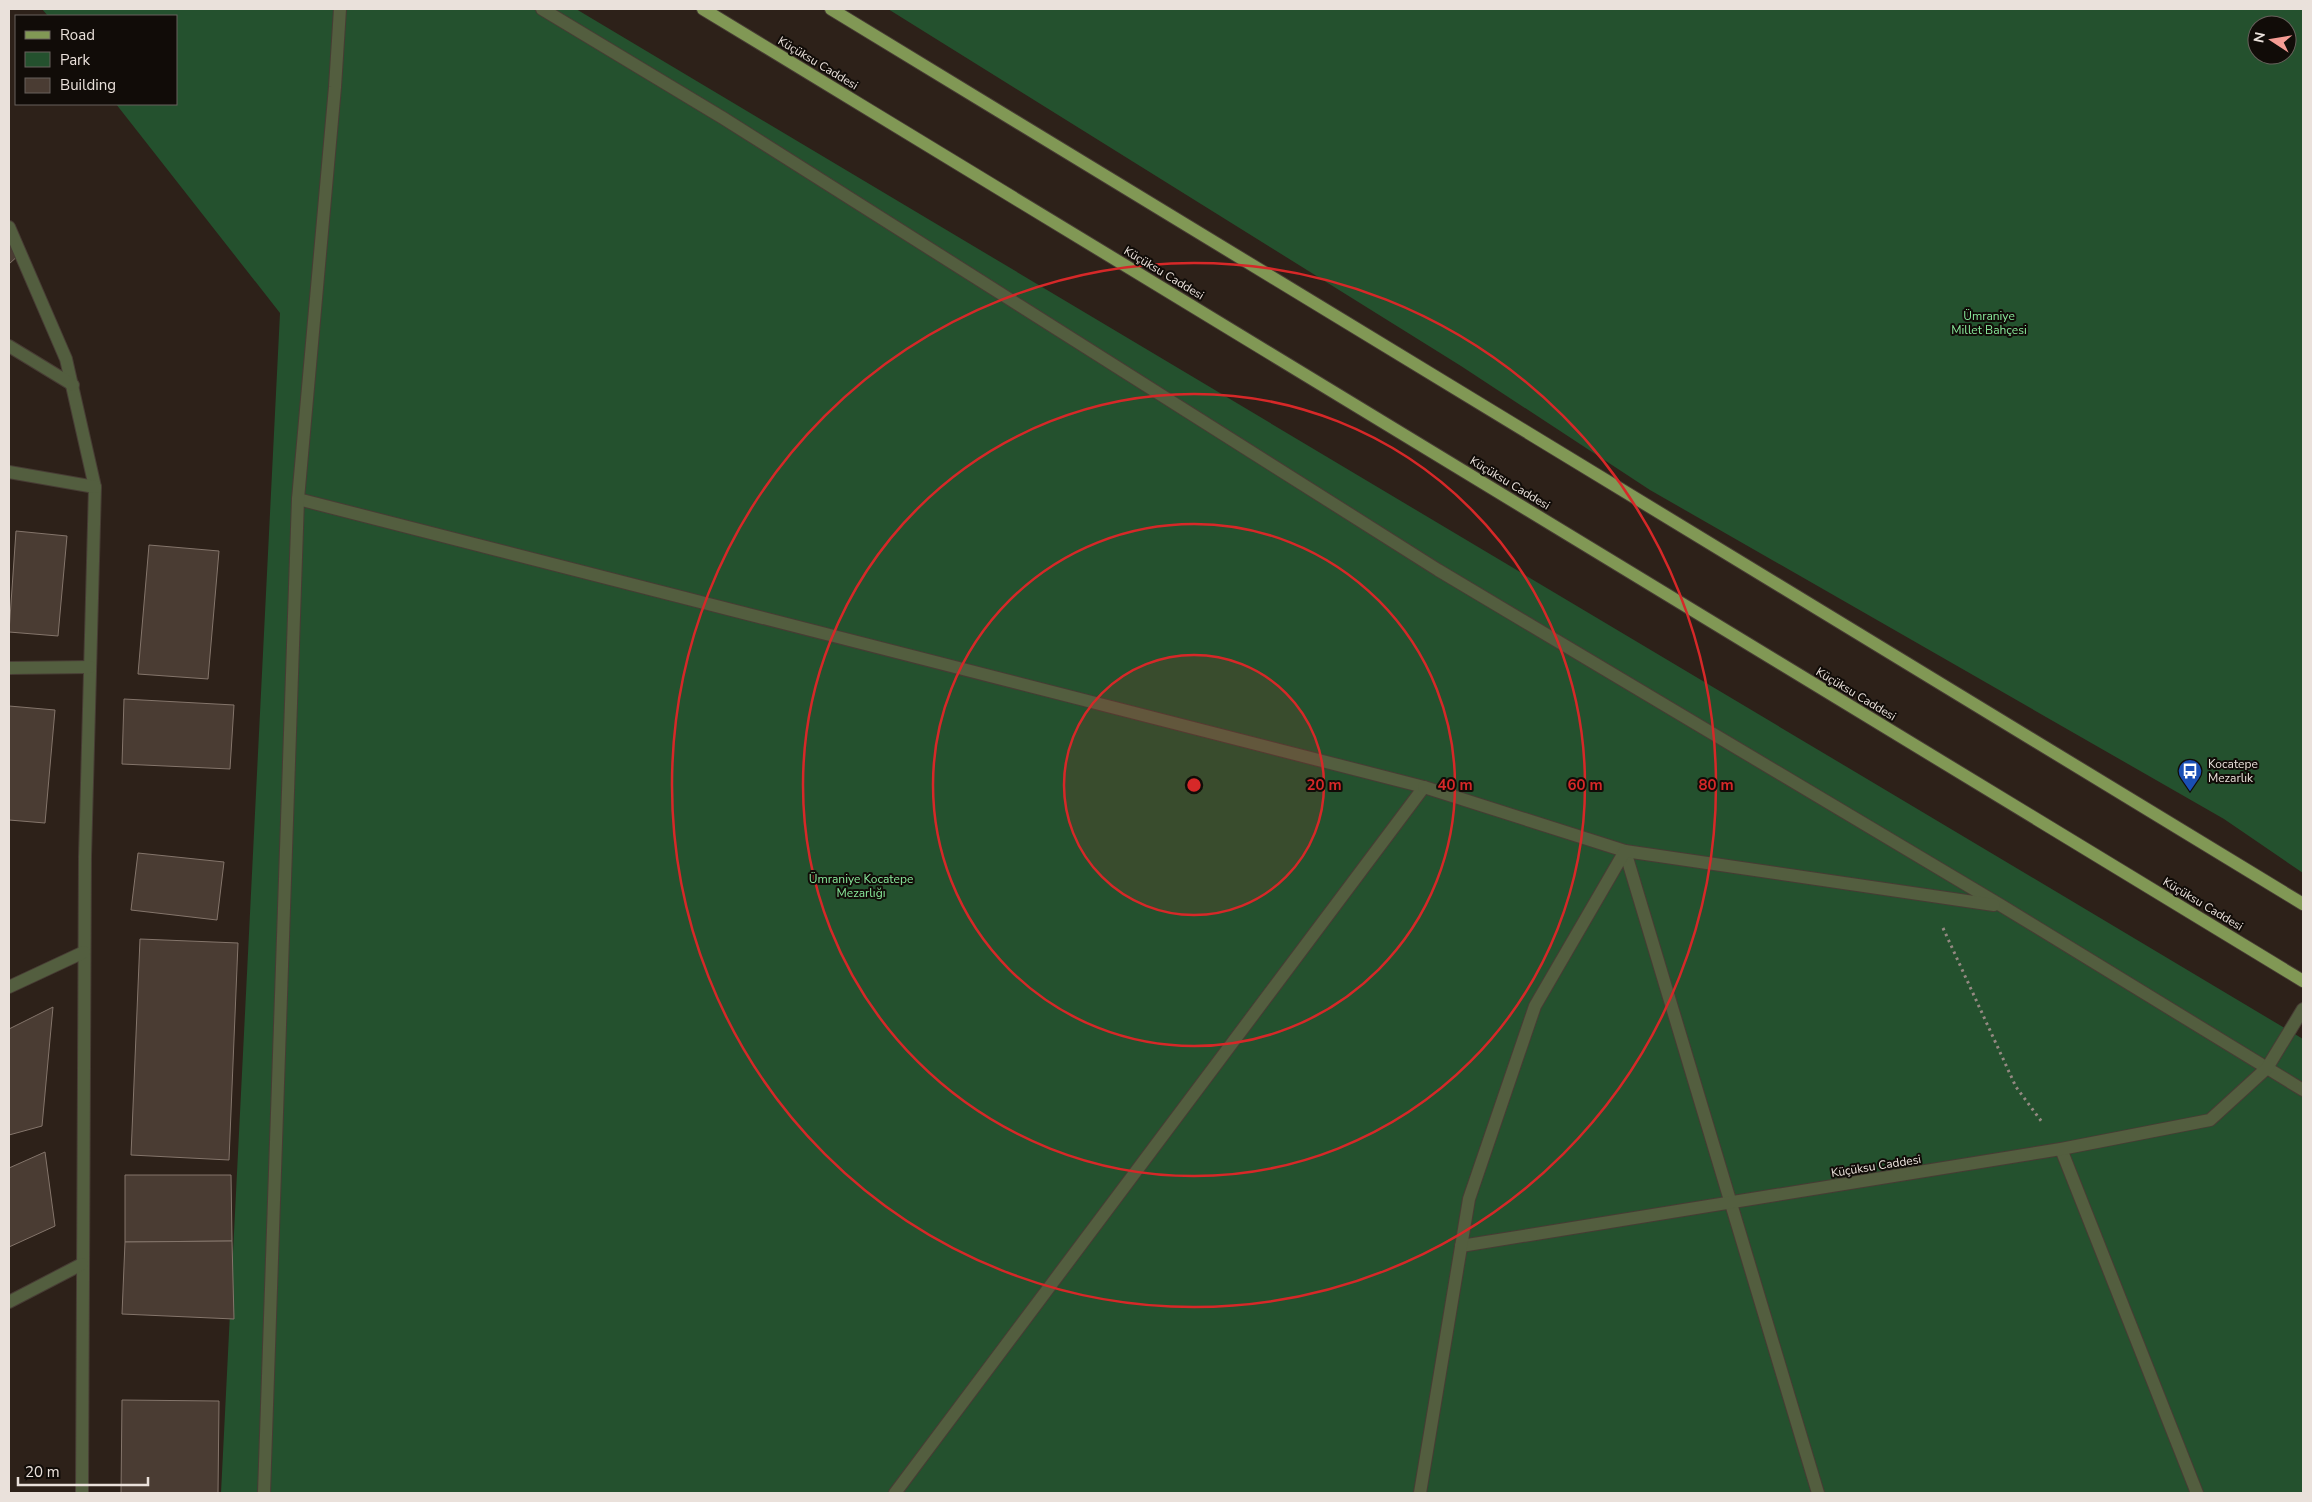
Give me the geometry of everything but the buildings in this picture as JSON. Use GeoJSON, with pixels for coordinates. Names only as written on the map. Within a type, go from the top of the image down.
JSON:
{"type":"FeatureCollection","features":[{"type":"Feature","properties":{"kind":"main road","name":"Küçüksu Caddesi"},"geometry":{"type":"LineString","coordinates":[[703,9],[2303,981]]}},
{"type":"Feature","properties":{"kind":"main road"},"geometry":{"type":"LineString","coordinates":[[831,9],[2303,904]]}},
{"type":"Feature","properties":{"kind":"street"},"geometry":{"type":"LineString","coordinates":[[264,1493],[298,499],[335,87],[340,9]]}},
{"type":"Feature","properties":{"kind":"street"},"geometry":{"type":"LineString","coordinates":[[542,9],[724,118],[1438,570],[2002,906],[2303,1090]]}},
{"type":"Feature","properties":{"kind":"street"},"geometry":{"type":"LineString","coordinates":[[9,227],[66,359],[95,487],[84,952],[82,1493]]}},
{"type":"Feature","properties":{"kind":"street"},"geometry":{"type":"LineString","coordinates":[[9,346],[73,385]]}},
{"type":"Feature","properties":{"kind":"street"},"geometry":{"type":"LineString","coordinates":[[9,472],[95,487]]}},
{"type":"Feature","properties":{"kind":"street"},"geometry":{"type":"LineString","coordinates":[[298,499],[1424,786],[1626,851],[2002,906]]}},
{"type":"Feature","properties":{"kind":"street"},"geometry":{"type":"LineString","coordinates":[[9,668],[90,667]]}},
{"type":"Feature","properties":{"kind":"street"},"geometry":{"type":"LineString","coordinates":[[895,1493],[1424,786]]}},
{"type":"Feature","properties":{"kind":"street"},"geometry":{"type":"LineString","coordinates":[[1626,851],[1818,1493]]}},
{"type":"Feature","properties":{"kind":"street"},"geometry":{"type":"LineString","coordinates":[[1420,1493],[1469,1199],[1535,1006],[1626,851]]}},
{"type":"Feature","properties":{"kind":"street"},"geometry":{"type":"LineString","coordinates":[[9,986],[84,952]]}},
{"type":"Feature","properties":{"kind":"street","name":"Küçüksu Caddesi"},"geometry":{"type":"LineString","coordinates":[[1462,1246],[1731,1204],[2061,1149],[2210,1120],[2267,1068],[2303,1009]]}},
{"type":"Feature","properties":{"kind":"street"},"geometry":{"type":"LineString","coordinates":[[2061,1149],[2197,1493]]}},
{"type":"Feature","properties":{"kind":"street"},"geometry":{"type":"LineString","coordinates":[[9,1302],[82,1264]]}},
{"type":"Feature","properties":{"kind":"path"},"geometry":{"type":"LineString","coordinates":[[1929,896],[2016,1087],[2061,1149]]}},
{"type":"Feature","properties":{"kind":"green space","name":"Ümraniye Kocatepe Mezarlığı"},"geometry":{"type":"Polygon","coordinates":[[[42,9],[576,9],[2303,1039],[2303,1493],[221,1493],[280,313],[117,105],[178,105],[178,15],[47,15],[42,9]]]}},
{"type":"Feature","properties":{"kind":"green space","name":"Ümraniye Millet Bahçesi"},"geometry":{"type":"Polygon","coordinates":[[[888,9],[2303,9],[2303,873],[2224,819],[1650,490],[1461,366],[888,9]]]}},
{"type":"Feature","properties":{"kind":"place","name":"Kocatepe Mezarlık"},"geometry":{"type":"Point","coordinates":[2190,792]}}]}
